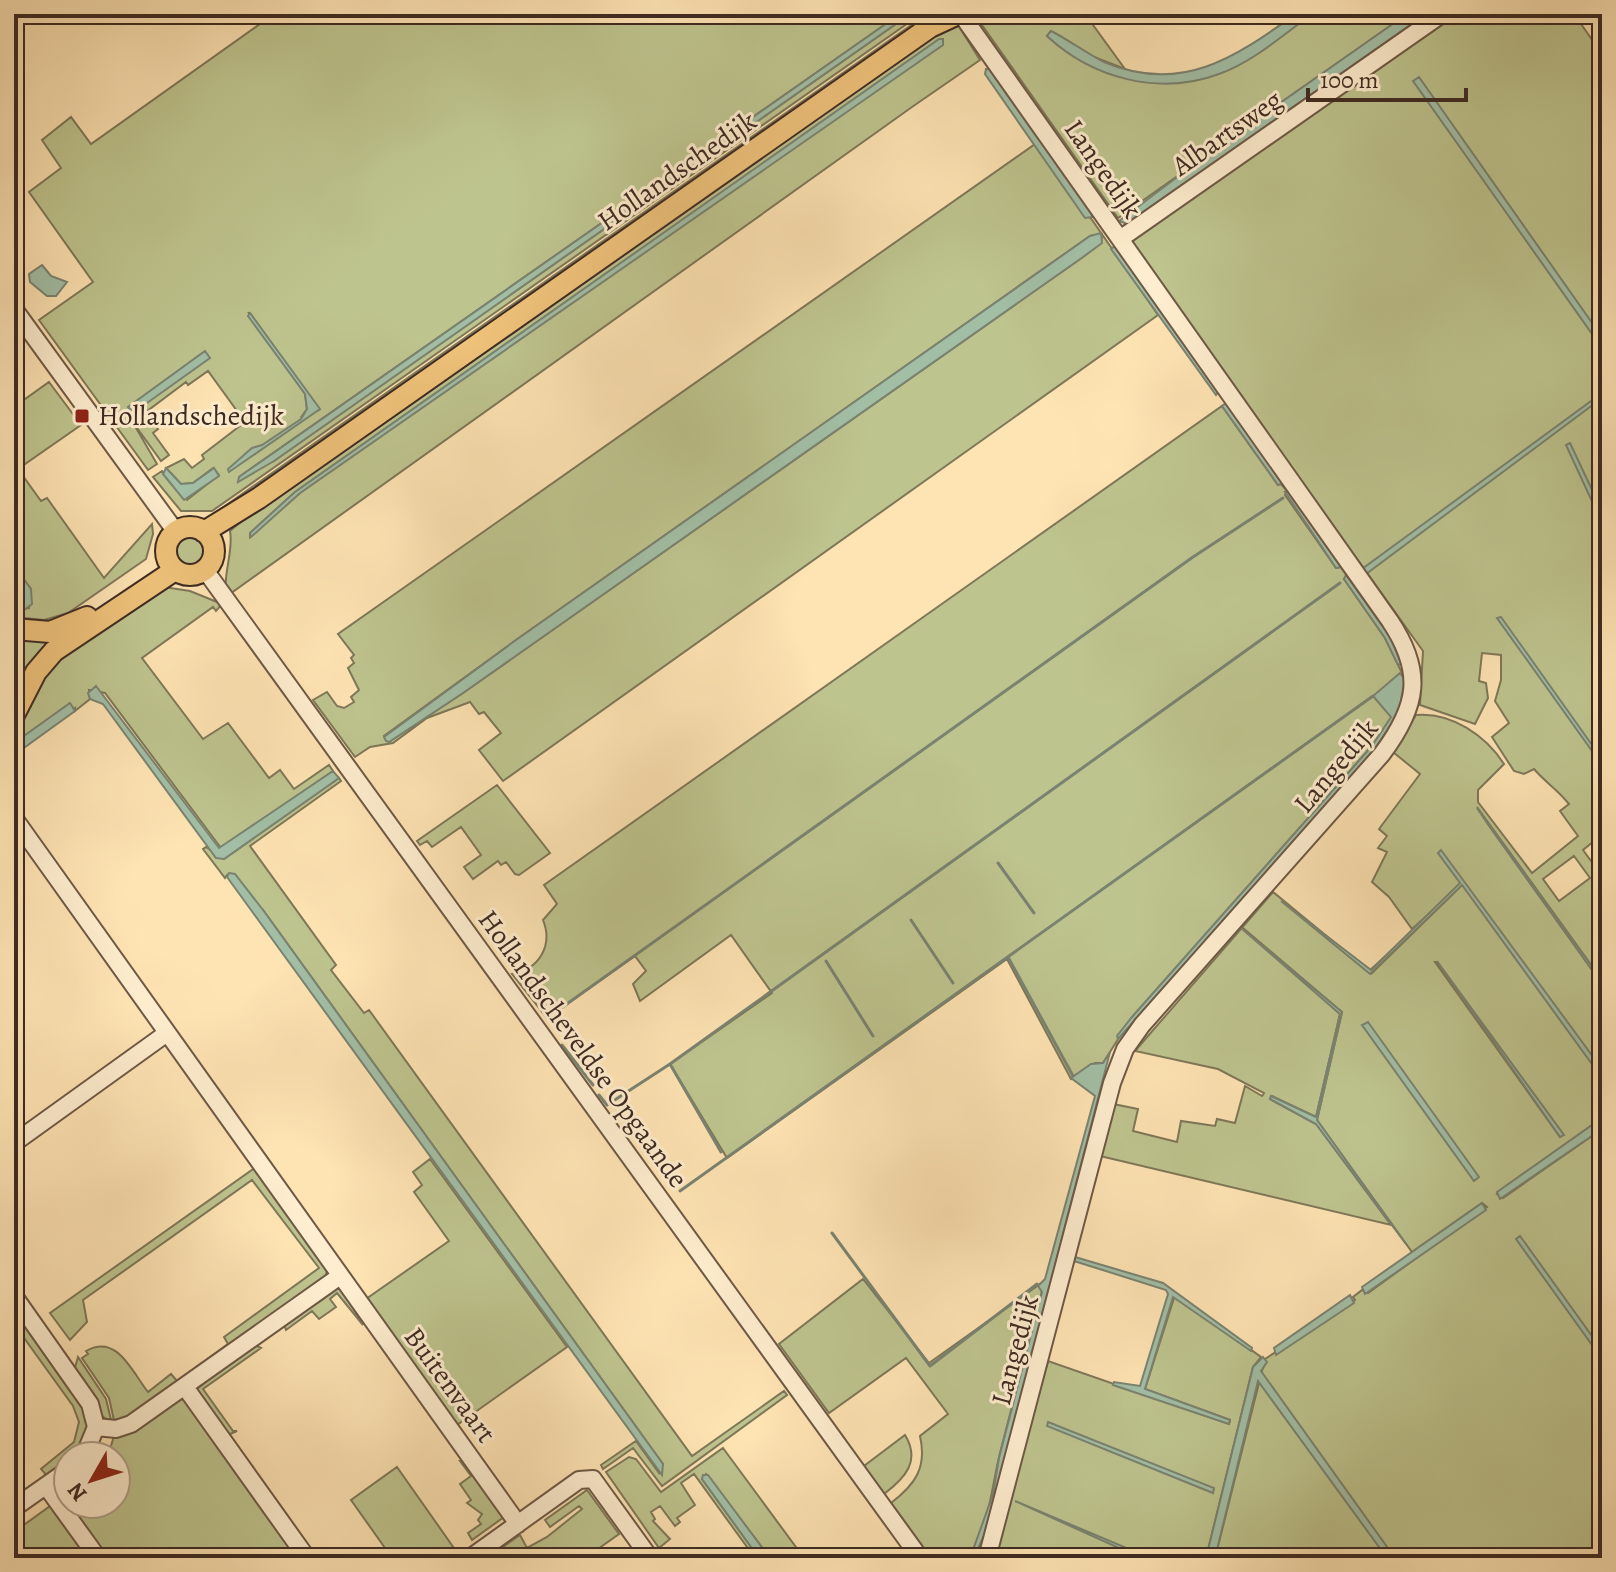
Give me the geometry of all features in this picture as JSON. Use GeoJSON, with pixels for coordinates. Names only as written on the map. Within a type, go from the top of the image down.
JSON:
{"type":"FeatureCollection","features":[{"type":"Feature","properties":{"kind":"main road","name":"Hollandschedijk"},"geometry":{"type":"LineString","coordinates":[[208,538],[259,498],[936,21],[959,14]]}},
{"type":"Feature","properties":{"kind":"main road"},"geometry":{"type":"LineString","coordinates":[[191,527],[208,538],[213,559],[205,570],[187,575],[171,563],[168,543],[176,532],[191,527]]}},
{"type":"Feature","properties":{"kind":"main road"},"geometry":{"type":"LineString","coordinates":[[14,629],[50,632],[77,622],[154,570],[171,563]]}},
{"type":"Feature","properties":{"kind":"main road"},"geometry":{"type":"LineString","coordinates":[[14,715],[36,672],[54,651],[171,563]]}},
{"type":"Feature","properties":{"kind":"street","name":"Langedijk"},"geometry":{"type":"LineString","coordinates":[[959,14],[1397,631],[1410,661],[1412,696],[1403,725],[1382,754],[1142,1025],[1125,1049],[1112,1083],[987,1558]]}},
{"type":"Feature","properties":{"kind":"street","name":"Albartsweg"},"geometry":{"type":"LineString","coordinates":[[1120,239],[1442,14]]}},
{"type":"Feature","properties":{"kind":"street"},"geometry":{"type":"LineString","coordinates":[[14,309],[176,532]]}},
{"type":"Feature","properties":{"kind":"street","name":"Hollandscheveldse Opgaande"},"geometry":{"type":"LineString","coordinates":[[205,570],[920,1558]]}},
{"type":"Feature","properties":{"kind":"street","name":"Buitenvaart"},"geometry":{"type":"LineString","coordinates":[[14,818],[518,1524]]}},
{"type":"Feature","properties":{"kind":"street"},"geometry":{"type":"LineString","coordinates":[[14,1143],[167,1033]]}},
{"type":"Feature","properties":{"kind":"street"},"geometry":{"type":"LineString","coordinates":[[96,1427],[116,1429],[131,1424],[340,1276]]}},
{"type":"Feature","properties":{"kind":"street"},"geometry":{"type":"LineString","coordinates":[[14,1296],[86,1397],[96,1427],[91,1440]]}},
{"type":"Feature","properties":{"kind":"street"},"geometry":{"type":"LineString","coordinates":[[185,1387],[307,1558]]}},
{"type":"Feature","properties":{"kind":"street"},"geometry":{"type":"LineString","coordinates":[[470,1558],[588,1478],[593,1479],[650,1558]]}},
{"type":"Feature","properties":{"kind":"street"},"geometry":{"type":"LineString","coordinates":[[14,1508],[52,1482]]}},
{"type":"Feature","properties":{"kind":"street"},"geometry":{"type":"LineString","coordinates":[[46,1486],[98,1558]]}},
{"type":"Feature","properties":{"kind":"shaded area"},"geometry":{"type":"Polygon","coordinates":[[[274,14],[900,14],[239,477],[274,461],[910,14],[921,14],[212,511],[181,511],[153,477],[162,471],[187,500],[219,475],[213,468],[193,483],[181,484],[166,468],[184,459],[192,468],[204,459],[202,455],[245,422],[208,371],[188,385],[186,382],[146,412],[158,429],[153,433],[169,455],[161,461],[132,421],[157,464],[148,470],[39,320],[93,282],[29,192],[61,168],[42,140],[71,117],[91,144],[274,14]],[[250,313],[305,394],[307,409],[302,416],[319,410],[250,313]]]}},
{"type":"Feature","properties":{"kind":"shaded area"},"geometry":{"type":"Polygon","coordinates":[[[900,14],[910,14],[274,461],[238,482],[239,477],[900,14]]]}},
{"type":"Feature","properties":{"kind":"shaded area"},"geometry":{"type":"Polygon","coordinates":[[[927,14],[935,14],[219,517],[215,513],[927,14]]]}},
{"type":"Feature","properties":{"kind":"shaded area"},"geometry":{"type":"Polygon","coordinates":[[[971,14],[1085,14],[1125,69],[1094,57],[1051,31],[1047,36],[1067,52],[1114,74],[1165,82],[1216,74],[1240,64],[1301,21],[1317,14],[1407,14],[1118,218],[982,25],[975,29],[971,14]]]}},
{"type":"Feature","properties":{"kind":"shaded area"},"geometry":{"type":"Polygon","coordinates":[[[1296,14],[1312,14],[1244,63],[1219,74],[1174,83],[1151,83],[1106,73],[1065,51],[1047,36],[1051,31],[1104,62],[1132,71],[1183,73],[1229,57],[1296,14]]]}},
{"type":"Feature","properties":{"kind":"shaded area"},"geometry":{"type":"Polygon","coordinates":[[[1407,14],[1426,14],[1127,224],[1119,221],[1213,150],[1407,14]]]}},
{"type":"Feature","properties":{"kind":"shaded area"},"geometry":{"type":"Polygon","coordinates":[[[1448,14],[1574,14],[1602,54],[1602,840],[1599,837],[1583,850],[1602,876],[1602,980],[1477,807],[1602,984],[1602,1118],[1497,1194],[1503,1198],[1602,1129],[1602,1558],[1215,1558],[1265,1359],[1355,1300],[1353,1297],[1362,1290],[1368,1293],[1487,1207],[1482,1203],[1412,1252],[1317,1120],[1342,1012],[1243,928],[1340,1014],[1316,1117],[1272,1096],[1270,1099],[1316,1124],[1391,1225],[1100,1156],[1113,1104],[1138,1109],[1133,1131],[1177,1142],[1181,1121],[1215,1126],[1217,1119],[1235,1123],[1245,1086],[1262,1096],[1264,1093],[1218,1069],[1135,1051],[1273,892],[1369,971],[1389,953],[1371,974],[1462,885],[1412,929],[1389,897],[1372,882],[1387,852],[1378,848],[1387,836],[1379,829],[1420,774],[1393,752],[1416,715],[1442,717],[1455,722],[1478,735],[1497,754],[1504,764],[1478,790],[1478,802],[1532,873],[1578,836],[1560,811],[1569,804],[1564,798],[1534,769],[1524,774],[1514,771],[1492,737],[1509,723],[1495,701],[1501,680],[1501,655],[1482,653],[1479,681],[1486,683],[1488,698],[1475,724],[1420,705],[1423,651],[1131,245],[1132,239],[1448,14]],[[1574,856],[1543,879],[1559,901],[1590,878],[1574,856]],[[1437,962],[1560,1137],[1563,1135],[1437,962]]]}},
{"type":"Feature","properties":{"kind":"shaded area"},"geometry":{"type":"Polygon","coordinates":[[[955,20],[980,60],[227,596],[230,531],[275,493],[955,20]],[[931,46],[295,492],[250,533],[250,537],[300,493],[926,55],[931,46]]]}},
{"type":"Feature","properties":{"kind":"shaded area"},"geometry":{"type":"Polygon","coordinates":[[[943,39],[943,45],[300,493],[251,537],[250,533],[295,492],[943,39]]]}},
{"type":"Feature","properties":{"kind":"shaded area"},"geometry":{"type":"Polygon","coordinates":[[[986,69],[992,69],[1094,211],[1092,217],[1085,218],[985,74],[986,69]]]}},
{"type":"Feature","properties":{"kind":"shaded area"},"geometry":{"type":"Polygon","coordinates":[[[1419,77],[1602,337],[1602,348],[1413,81],[1419,77]]]}},
{"type":"Feature","properties":{"kind":"shaded area"},"geometry":{"type":"Polygon","coordinates":[[[1038,142],[1102,234],[1158,315],[503,781],[479,750],[501,733],[484,712],[479,714],[470,702],[427,718],[393,743],[370,747],[355,757],[313,700],[327,692],[337,706],[344,708],[354,702],[351,697],[359,690],[348,668],[354,663],[351,658],[354,655],[338,634],[1038,142]],[[1102,234],[1090,236],[384,736],[389,742],[463,693],[1101,243],[1102,234]]]}},
{"type":"Feature","properties":{"kind":"shaded area"},"geometry":{"type":"Polygon","coordinates":[[[1101,233],[1102,243],[1083,257],[463,693],[389,742],[386,741],[384,737],[516,640],[1090,236],[1101,233]]]}},
{"type":"Feature","properties":{"kind":"shaded area"},"geometry":{"type":"Polygon","coordinates":[[[1115,246],[1218,392],[1216,395],[1111,249],[1115,246]]]}},
{"type":"Feature","properties":{"kind":"shaded area"},"geometry":{"type":"Polygon","coordinates":[[[42,265],[51,276],[67,282],[56,296],[47,296],[30,282],[29,274],[42,265]]]}},
{"type":"Feature","properties":{"kind":"shaded area"},"geometry":{"type":"Polygon","coordinates":[[[250,313],[320,409],[229,472],[228,469],[252,448],[262,445],[301,419],[307,409],[305,394],[248,316],[250,313]]]}},
{"type":"Feature","properties":{"kind":"shaded area"},"geometry":{"type":"Polygon","coordinates":[[[205,351],[210,358],[133,413],[128,407],[205,351]]]}},
{"type":"Feature","properties":{"kind":"shaded area"},"geometry":{"type":"Polygon","coordinates":[[[49,382],[81,425],[18,469],[41,501],[47,498],[104,578],[152,524],[153,534],[146,559],[68,613],[44,620],[14,617],[14,610],[29,608],[31,589],[14,566],[14,407],[49,382]]]}},
{"type":"Feature","properties":{"kind":"shaded area"},"geometry":{"type":"Polygon","coordinates":[[[1602,393],[1602,398],[1366,574],[1362,569],[1602,393]]]}},
{"type":"Feature","properties":{"kind":"shaded area"},"geometry":{"type":"Polygon","coordinates":[[[1226,403],[1281,484],[1278,485],[1222,406],[1226,403]]]}},
{"type":"Feature","properties":{"kind":"shaded area"},"geometry":{"type":"Polygon","coordinates":[[[1222,406],[1278,485],[1281,484],[1287,491],[1285,495],[1336,568],[1341,567],[1347,576],[1344,579],[1385,638],[1402,673],[1374,696],[1392,717],[1372,746],[1132,1017],[1103,1063],[1095,1063],[1071,1079],[1007,959],[727,1158],[670,1064],[772,993],[731,935],[640,1001],[633,984],[646,971],[635,956],[547,1018],[512,974],[530,967],[545,947],[543,920],[557,904],[544,885],[1222,406]]]}},
{"type":"Feature","properties":{"kind":"shaded area"},"geometry":{"type":"Polygon","coordinates":[[[1570,443],[1602,511],[1602,523],[1566,445],[1570,443]]]}},
{"type":"Feature","properties":{"kind":"shaded area"},"geometry":{"type":"Polygon","coordinates":[[[166,468],[181,484],[193,483],[214,468],[219,476],[184,500],[163,474],[166,468]]]}},
{"type":"Feature","properties":{"kind":"shaded area"},"geometry":{"type":"Polygon","coordinates":[[[1285,492],[1289,492],[1341,567],[1336,568],[1285,492]]]}},
{"type":"Feature","properties":{"kind":"shaded area"},"geometry":{"type":"Polygon","coordinates":[[[190,536],[201,541],[206,552],[201,563],[190,568],[179,563],[174,552],[179,541],[190,536]]]}},
{"type":"Feature","properties":{"kind":"shaded area"},"geometry":{"type":"Polygon","coordinates":[[[14,566],[31,589],[32,604],[24,610],[14,610],[14,566]]]}},
{"type":"Feature","properties":{"kind":"shaded area"},"geometry":{"type":"Polygon","coordinates":[[[1346,575],[1391,638],[1401,664],[1398,665],[1385,638],[1344,579],[1346,575]]]}},
{"type":"Feature","properties":{"kind":"shaded area"},"geometry":{"type":"Polygon","coordinates":[[[164,587],[190,591],[222,604],[216,611],[213,607],[142,658],[203,739],[228,723],[269,778],[280,770],[294,789],[329,765],[333,771],[221,848],[105,693],[89,690],[90,699],[75,711],[75,708],[14,743],[14,721],[42,671],[164,587]]]}},
{"type":"Feature","properties":{"kind":"shaded area"},"geometry":{"type":"Polygon","coordinates":[[[1501,617],[1602,759],[1602,765],[1497,618],[1501,617]]]}},
{"type":"Feature","properties":{"kind":"shaded area"},"geometry":{"type":"Polygon","coordinates":[[[61,633],[14,708],[14,634],[61,633]]]}},
{"type":"Feature","properties":{"kind":"shaded area"},"geometry":{"type":"Polygon","coordinates":[[[1400,673],[1405,680],[1399,712],[1375,749],[1118,1039],[1117,1036],[1132,1017],[1372,746],[1391,717],[1373,696],[1400,673]]]}},
{"type":"Feature","properties":{"kind":"shaded area"},"geometry":{"type":"Polygon","coordinates":[[[96,686],[219,848],[333,771],[339,778],[224,859],[216,858],[103,704],[90,699],[88,693],[96,686]]]}},
{"type":"Feature","properties":{"kind":"shaded area"},"geometry":{"type":"Polygon","coordinates":[[[70,703],[75,711],[14,755],[14,743],[70,703]]]}},
{"type":"Feature","properties":{"kind":"shaded area"},"geometry":{"type":"Polygon","coordinates":[[[339,778],[341,781],[250,846],[336,965],[331,970],[364,1013],[369,1010],[692,1456],[784,1391],[787,1395],[662,1486],[633,1448],[603,1469],[601,1465],[636,1441],[659,1473],[663,1464],[263,910],[227,875],[225,878],[203,849],[206,847],[224,859],[339,778]]]}},
{"type":"Feature","properties":{"kind":"shaded area"},"geometry":{"type":"Polygon","coordinates":[[[497,785],[550,853],[519,875],[506,862],[501,865],[498,861],[473,879],[464,867],[481,855],[461,827],[432,847],[427,841],[420,845],[417,841],[497,785]]]}},
{"type":"Feature","properties":{"kind":"shaded area"},"geometry":{"type":"Polygon","coordinates":[[[1477,808],[1602,980],[1602,984],[1489,826],[1477,808]]]}},
{"type":"Feature","properties":{"kind":"shaded area"},"geometry":{"type":"Polygon","coordinates":[[[1441,850],[1602,1069],[1602,1078],[1462,885],[1370,974],[1281,901],[1371,970],[1460,883],[1438,853],[1441,850]]]}},
{"type":"Feature","properties":{"kind":"shaded area"},"geometry":{"type":"Polygon","coordinates":[[[229,873],[235,874],[263,910],[663,1464],[662,1475],[227,877],[229,873]]]}},
{"type":"Feature","properties":{"kind":"shaded area"},"geometry":{"type":"Polygon","coordinates":[[[1242,929],[1342,1012],[1317,1120],[1406,1244],[1316,1124],[1270,1099],[1271,1096],[1316,1117],[1340,1014],[1242,929]]]}},
{"type":"Feature","properties":{"kind":"shaded area"},"geometry":{"type":"Polygon","coordinates":[[[1437,961],[1564,1135],[1560,1137],[1437,961]]]}},
{"type":"Feature","properties":{"kind":"shaded area"},"geometry":{"type":"Polygon","coordinates":[[[1368,1022],[1479,1177],[1474,1181],[1362,1025],[1368,1022]]]}},
{"type":"Feature","properties":{"kind":"shaded area"},"geometry":{"type":"Polygon","coordinates":[[[1110,1052],[987,1529],[976,1553],[973,1550],[993,1494],[999,1458],[1042,1292],[1038,1286],[1045,1279],[1095,1096],[1071,1078],[1091,1064],[1103,1063],[1110,1052]]]}},
{"type":"Feature","properties":{"kind":"shaded area"},"geometry":{"type":"Polygon","coordinates":[[[1602,1118],[1602,1129],[1500,1199],[1497,1192],[1602,1118]]]}},
{"type":"Feature","properties":{"kind":"shaded area"},"geometry":{"type":"Polygon","coordinates":[[[430,1159],[567,1347],[454,1427],[366,1299],[449,1241],[414,1192],[422,1185],[413,1172],[430,1159]]]}},
{"type":"Feature","properties":{"kind":"shaded area"},"geometry":{"type":"Polygon","coordinates":[[[256,1167],[327,1268],[326,1276],[128,1421],[115,1425],[109,1398],[82,1358],[88,1354],[86,1351],[107,1347],[115,1351],[130,1365],[148,1392],[171,1374],[177,1381],[228,1344],[224,1337],[319,1268],[252,1180],[83,1300],[87,1322],[70,1340],[50,1313],[256,1167]]]}},
{"type":"Feature","properties":{"kind":"shaded area"},"geometry":{"type":"Polygon","coordinates":[[[1482,1203],[1486,1210],[1365,1294],[1362,1287],[1482,1203]]]}},
{"type":"Feature","properties":{"kind":"shaded area"},"geometry":{"type":"Polygon","coordinates":[[[1520,1236],[1602,1350],[1602,1359],[1516,1239],[1520,1236]]]}},
{"type":"Feature","properties":{"kind":"shaded area"},"geometry":{"type":"Polygon","coordinates":[[[1075,1257],[1163,1283],[1252,1348],[1251,1351],[1173,1297],[1145,1389],[1230,1420],[1229,1424],[1113,1385],[1114,1382],[1140,1386],[1168,1294],[1166,1290],[1074,1261],[1075,1257]]]}},
{"type":"Feature","properties":{"kind":"shaded area"},"geometry":{"type":"Polygon","coordinates":[[[863,1279],[929,1363],[1040,1284],[1042,1291],[985,1520],[968,1558],[931,1558],[891,1503],[918,1474],[922,1457],[920,1436],[948,1414],[906,1358],[829,1413],[779,1344],[863,1279]]]}},
{"type":"Feature","properties":{"kind":"shaded area"},"geometry":{"type":"Polygon","coordinates":[[[337,1288],[343,1291],[363,1325],[337,1293],[330,1299],[336,1307],[319,1319],[312,1311],[286,1330],[284,1324],[337,1288]]]}},
{"type":"Feature","properties":{"kind":"shaded area"},"geometry":{"type":"Polygon","coordinates":[[[1175,1295],[1261,1357],[1253,1367],[1206,1558],[994,1558],[1048,1361],[1229,1424],[1230,1420],[1145,1389],[1175,1295]]]}},
{"type":"Feature","properties":{"kind":"shaded area"},"geometry":{"type":"Polygon","coordinates":[[[1350,1295],[1354,1303],[1276,1355],[1274,1348],[1350,1295]]]}},
{"type":"Feature","properties":{"kind":"shaded area"},"geometry":{"type":"Polygon","coordinates":[[[14,1305],[90,1419],[83,1440],[74,1440],[79,1422],[73,1406],[14,1324],[14,1305]]]}},
{"type":"Feature","properties":{"kind":"shaded area"},"geometry":{"type":"Polygon","coordinates":[[[255,1345],[261,1348],[203,1389],[233,1431],[237,1431],[228,1435],[197,1393],[198,1388],[255,1345]]]}},
{"type":"Feature","properties":{"kind":"shaded area"},"geometry":{"type":"Polygon","coordinates":[[[78,1357],[106,1399],[112,1424],[101,1415],[74,1371],[78,1357]]]}},
{"type":"Feature","properties":{"kind":"shaded area"},"geometry":{"type":"Polygon","coordinates":[[[1263,1357],[1267,1362],[1261,1371],[1395,1558],[1387,1558],[1258,1381],[1215,1558],[1206,1558],[1253,1367],[1263,1357]]]}},
{"type":"Feature","properties":{"kind":"shaded area"},"geometry":{"type":"Polygon","coordinates":[[[179,1399],[185,1400],[301,1558],[103,1558],[76,1520],[132,1520],[132,1440],[113,1440],[114,1436],[179,1399]]]}},
{"type":"Feature","properties":{"kind":"shaded area"},"geometry":{"type":"Polygon","coordinates":[[[1048,1422],[1214,1488],[1213,1493],[1047,1426],[1048,1422]]]}},
{"type":"Feature","properties":{"kind":"shaded area"},"geometry":{"type":"Polygon","coordinates":[[[905,1435],[910,1444],[911,1461],[904,1475],[884,1494],[864,1466],[905,1435]]]}},
{"type":"Feature","properties":{"kind":"shaded area"},"geometry":{"type":"Polygon","coordinates":[[[723,1448],[804,1558],[770,1558],[706,1474],[702,1479],[759,1558],[755,1558],[694,1474],[681,1483],[695,1505],[677,1518],[680,1522],[675,1526],[660,1506],[651,1512],[653,1521],[670,1539],[659,1548],[606,1472],[629,1457],[636,1459],[661,1492],[723,1448]]]}},
{"type":"Feature","properties":{"kind":"shaded area"},"geometry":{"type":"Polygon","coordinates":[[[52,1460],[52,1473],[47,1476],[41,1469],[52,1460]]]}},
{"type":"Feature","properties":{"kind":"shaded area"},"geometry":{"type":"Polygon","coordinates":[[[460,1461],[464,1461],[504,1517],[472,1540],[468,1533],[481,1524],[478,1520],[482,1514],[467,1503],[471,1500],[460,1484],[471,1476],[460,1461]]]}},
{"type":"Feature","properties":{"kind":"shaded area"},"geometry":{"type":"Polygon","coordinates":[[[397,1467],[456,1551],[446,1558],[380,1558],[379,1553],[385,1548],[351,1500],[397,1467]]]}},
{"type":"Feature","properties":{"kind":"shaded area"},"geometry":{"type":"Polygon","coordinates":[[[703,1475],[708,1475],[770,1558],[759,1558],[702,1479],[703,1475]]]}},
{"type":"Feature","properties":{"kind":"shaded area"},"geometry":{"type":"Polygon","coordinates":[[[587,1490],[619,1534],[591,1554],[594,1558],[487,1558],[520,1535],[527,1548],[547,1537],[582,1509],[579,1506],[550,1527],[545,1520],[587,1490]]]}},
{"type":"Feature","properties":{"kind":"shaded area"},"geometry":{"type":"Polygon","coordinates":[[[1015,1501],[1150,1558],[1141,1558],[1015,1501]]]}},
{"type":"Feature","properties":{"kind":"shaded area"},"geometry":{"type":"Polygon","coordinates":[[[52,1505],[52,1520],[64,1520],[91,1558],[14,1558],[14,1532],[52,1505]]]}},
{"type":"Feature","properties":{"kind":"waterway"},"geometry":{"type":"LineString","coordinates":[[550,1016],[1193,557],[1283,498]]}},
{"type":"Feature","properties":{"kind":"waterway"},"geometry":{"type":"LineString","coordinates":[[721,1152],[670,1064],[1340,583]]}},
{"type":"Feature","properties":{"kind":"waterway"},"geometry":{"type":"LineString","coordinates":[[680,1191],[1373,696]]}},
{"type":"Feature","properties":{"kind":"waterway"},"geometry":{"type":"LineString","coordinates":[[998,863],[1034,913]]}},
{"type":"Feature","properties":{"kind":"waterway"},"geometry":{"type":"LineString","coordinates":[[911,920],[953,983]]}},
{"type":"Feature","properties":{"kind":"waterway"},"geometry":{"type":"LineString","coordinates":[[1008,957],[1073,1076]]}},
{"type":"Feature","properties":{"kind":"waterway"},"geometry":{"type":"LineString","coordinates":[[826,961],[873,1036]]}},
{"type":"Feature","properties":{"kind":"waterway"},"geometry":{"type":"LineString","coordinates":[[562,1045],[593,1085]]}},
{"type":"Feature","properties":{"kind":"waterway"},"geometry":{"type":"LineString","coordinates":[[599,1095],[607,1105],[670,1064]]}},
{"type":"Feature","properties":{"kind":"waterway"},"geometry":{"type":"LineString","coordinates":[[832,1233],[930,1366],[1037,1284]]}},
{"type":"Feature","properties":{"kind":"place","name":"Hollandschedijk"},"geometry":{"type":"Point","coordinates":[82,416]}}]}
